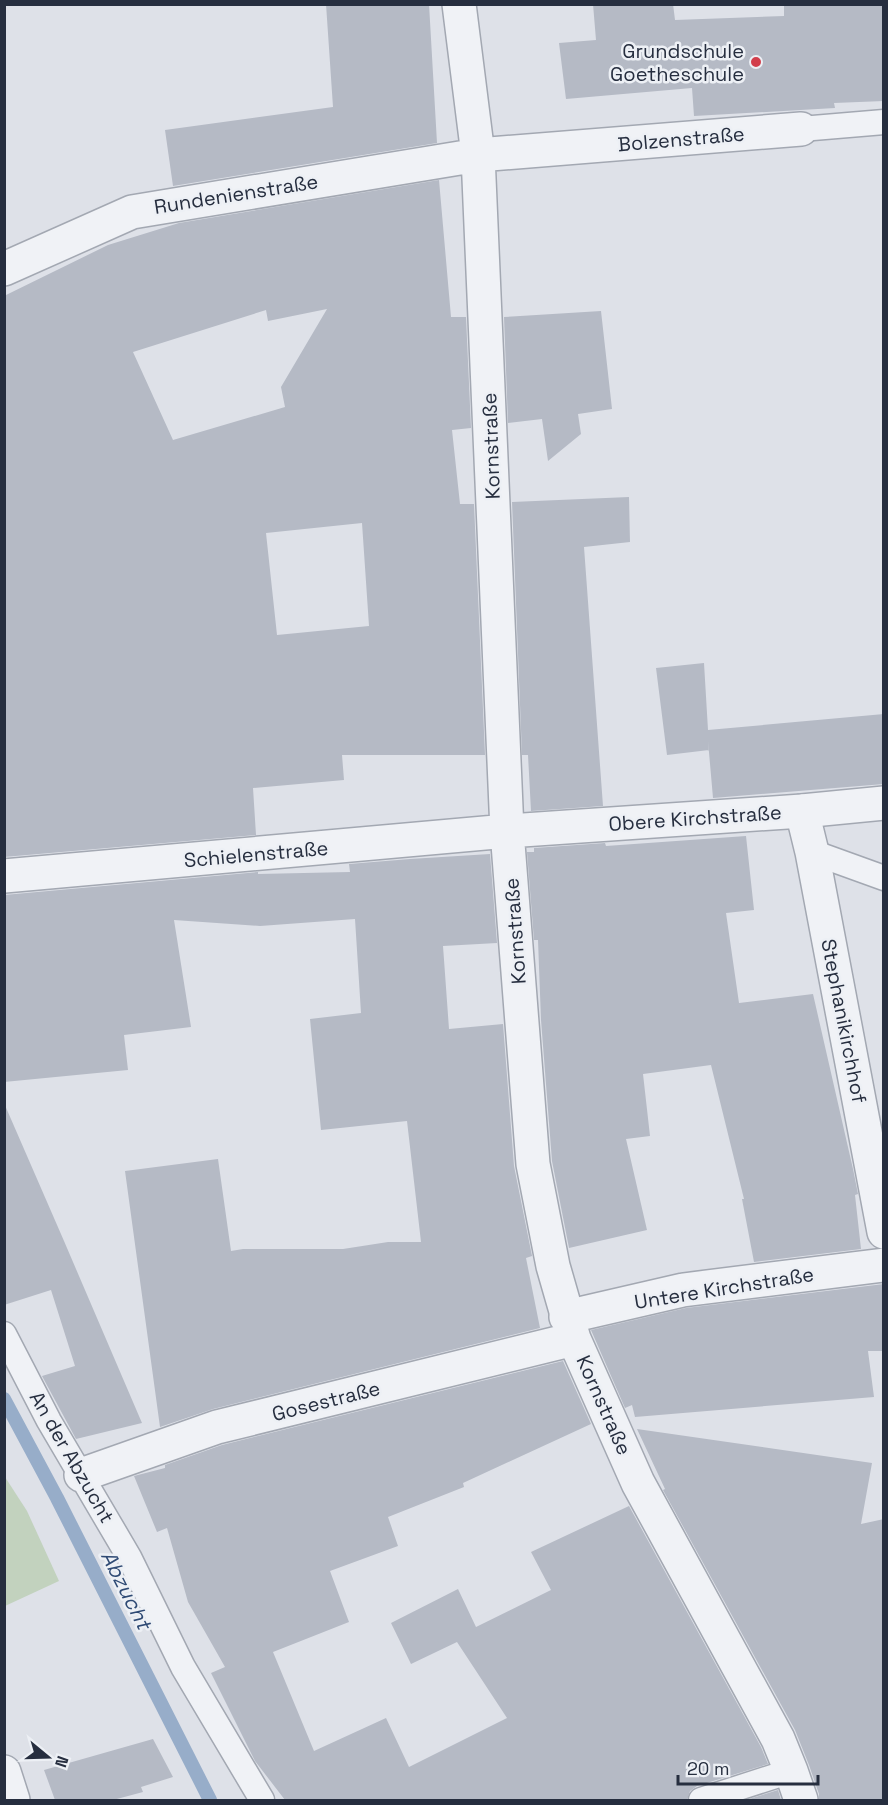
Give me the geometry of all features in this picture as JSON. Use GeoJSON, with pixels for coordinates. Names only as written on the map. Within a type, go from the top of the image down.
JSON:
{"type":"FeatureCollection","features":[{"type":"Feature","properties":{"kind":"street","name":"Kornstraße"},"geometry":{"type":"LineString","coordinates":[[459,4],[478,155],[507,831],[533,1164],[553,1266],[570,1328],[638,1483],[772,1728],[796,1786]]}},
{"type":"Feature","properties":{"kind":"street","name":"Bolzenstraße"},"geometry":{"type":"LineString","coordinates":[[478,155],[801,129]]}},
{"type":"Feature","properties":{"kind":"street","name":"Rundenienstraße"},"geometry":{"type":"LineString","coordinates":[[4,269],[132,212],[478,155]]}},
{"type":"Feature","properties":{"kind":"street","name":"Obere Kirchstraße"},"geometry":{"type":"LineString","coordinates":[[507,831],[802,811],[884,803]]}},
{"type":"Feature","properties":{"kind":"street","name":"Stephanikirchhof"},"geometry":{"type":"LineString","coordinates":[[802,811],[812,852],[884,1232]]}},
{"type":"Feature","properties":{"kind":"street","name":"Schielenstraße"},"geometry":{"type":"LineString","coordinates":[[4,876],[507,831]]}},
{"type":"Feature","properties":{"kind":"street","name":"Untere Kirchstraße"},"geometry":{"type":"LineString","coordinates":[[570,1328],[683,1290],[884,1265]]}},
{"type":"Feature","properties":{"kind":"street","name":"Gosestraße"},"geometry":{"type":"LineString","coordinates":[[81,1475],[217,1427],[570,1328]]}},
{"type":"Feature","properties":{"kind":"street"},"geometry":{"type":"LineString","coordinates":[[4,1772],[13,1800]]}},
{"type":"Feature","properties":{"kind":"lane","name":"Bolzenstraße"},"geometry":{"type":"LineString","coordinates":[[801,129],[884,122]]}},
{"type":"Feature","properties":{"kind":"lane"},"geometry":{"type":"LineString","coordinates":[[812,852],[884,878]]}},
{"type":"Feature","properties":{"kind":"lane","name":"An der Abzucht"},"geometry":{"type":"LineString","coordinates":[[4,1334],[49,1421],[129,1557],[183,1667],[262,1800]]}},
{"type":"Feature","properties":{"kind":"lane"},"geometry":{"type":"LineString","coordinates":[[701,1800],[796,1786]]}},
{"type":"Feature","properties":{"kind":"green space"},"geometry":{"type":"Polygon","coordinates":[[[5,1477],[27,1511],[59,1581],[5,1606],[5,1477]]]}},
{"type":"Feature","properties":{"kind":"building"},"geometry":{"type":"Polygon","coordinates":[[[326,4],[429,4],[437,143],[173,186],[165,130],[333,107],[326,4]]]}},
{"type":"Feature","properties":{"kind":"building"},"geometry":{"type":"Polygon","coordinates":[[[593,4],[673,4],[675,20],[784,16],[784,4],[884,4],[884,101],[834,103],[835,108],[694,116],[692,88],[566,99],[559,43],[596,40],[593,4]]]}},
{"type":"Feature","properties":{"kind":"building"},"geometry":{"type":"Polygon","coordinates":[[[439,180],[451,317],[466,317],[471,428],[452,430],[460,504],[474,504],[485,755],[342,755],[344,780],[253,788],[256,835],[4,857],[4,296],[108,245],[179,223],[439,180]],[[327,309],[268,321],[266,310],[133,352],[173,440],[285,407],[281,387],[327,309]],[[362,523],[266,533],[277,635],[369,626],[362,523]]]}},
{"type":"Feature","properties":{"kind":"building"},"geometry":{"type":"Polygon","coordinates":[[[601,311],[612,409],[578,414],[581,434],[548,461],[542,419],[508,423],[504,317],[601,311]]]}},
{"type":"Feature","properties":{"kind":"building"},"geometry":{"type":"Polygon","coordinates":[[[629,497],[630,542],[584,547],[603,806],[531,811],[528,755],[522,755],[512,502],[629,497]]]}},
{"type":"Feature","properties":{"kind":"building"},"geometry":{"type":"Polygon","coordinates":[[[704,663],[708,730],[884,714],[884,784],[713,798],[709,750],[667,755],[656,668],[704,663]]]}},
{"type":"Feature","properties":{"kind":"building"},"geometry":{"type":"Polygon","coordinates":[[[746,836],[754,910],[726,913],[739,1003],[813,994],[858,1194],[855,1195],[861,1249],[754,1262],[742,1199],[744,1199],[711,1065],[643,1074],[650,1136],[626,1139],[647,1230],[569,1248],[552,1161],[541,1020],[538,940],[534,940],[527,852],[534,852],[534,848],[605,843],[606,846],[746,836]]]}},
{"type":"Feature","properties":{"kind":"building"},"geometry":{"type":"Polygon","coordinates":[[[490,854],[497,943],[443,946],[449,1029],[503,1024],[514,1166],[532,1256],[526,1258],[540,1328],[213,1409],[160,1427],[125,1171],[218,1159],[231,1251],[343,1249],[388,1242],[421,1242],[407,1121],[321,1130],[310,1019],[361,1013],[355,919],[260,926],[174,920],[191,1027],[124,1035],[128,1070],[4,1082],[4,895],[258,872],[258,874],[350,872],[349,864],[490,854]]]}},
{"type":"Feature","properties":{"kind":"building"},"geometry":{"type":"Polygon","coordinates":[[[4,1103],[142,1423],[76,1439],[42,1376],[75,1366],[51,1290],[4,1305],[4,1103]]]}},
{"type":"Feature","properties":{"kind":"building"},"geometry":{"type":"Polygon","coordinates":[[[884,1284],[884,1351],[868,1351],[874,1397],[635,1417],[632,1405],[625,1408],[591,1330],[686,1308],[884,1284]]]}},
{"type":"Feature","properties":{"kind":"building"},"geometry":{"type":"Polygon","coordinates":[[[563,1361],[591,1424],[463,1483],[464,1487],[388,1517],[398,1546],[330,1571],[349,1622],[273,1652],[314,1751],[386,1718],[409,1767],[507,1718],[457,1642],[411,1664],[391,1623],[458,1589],[476,1627],[551,1590],[531,1552],[629,1506],[761,1747],[768,1764],[697,1786],[690,1791],[687,1800],[285,1800],[255,1761],[211,1673],[225,1667],[188,1602],[167,1528],[157,1532],[134,1476],[165,1468],[165,1465],[222,1445],[563,1361]]]}},
{"type":"Feature","properties":{"kind":"building"},"geometry":{"type":"Polygon","coordinates":[[[637,1429],[872,1463],[861,1524],[884,1519],[884,1800],[819,1800],[819,1794],[795,1730],[663,1490],[665,1489],[637,1429]]]}},
{"type":"Feature","properties":{"kind":"building"},"geometry":{"type":"Polygon","coordinates":[[[153,1739],[173,1777],[141,1787],[143,1792],[113,1800],[55,1800],[44,1770],[153,1739]]]}},
{"type":"Feature","properties":{"kind":"building"},"geometry":{"type":"Polygon","coordinates":[[[778,1790],[781,1800],[746,1800],[778,1790]]]}},
{"type":"Feature","properties":{"kind":"waterway","name":"Abzucht"},"geometry":{"type":"LineString","coordinates":[[4,1399],[57,1498],[210,1800]]}},
{"type":"Feature","properties":{"kind":"place","name":"Grundschule Goetheschule"},"geometry":{"type":"Point","coordinates":[756,62]}}]}
